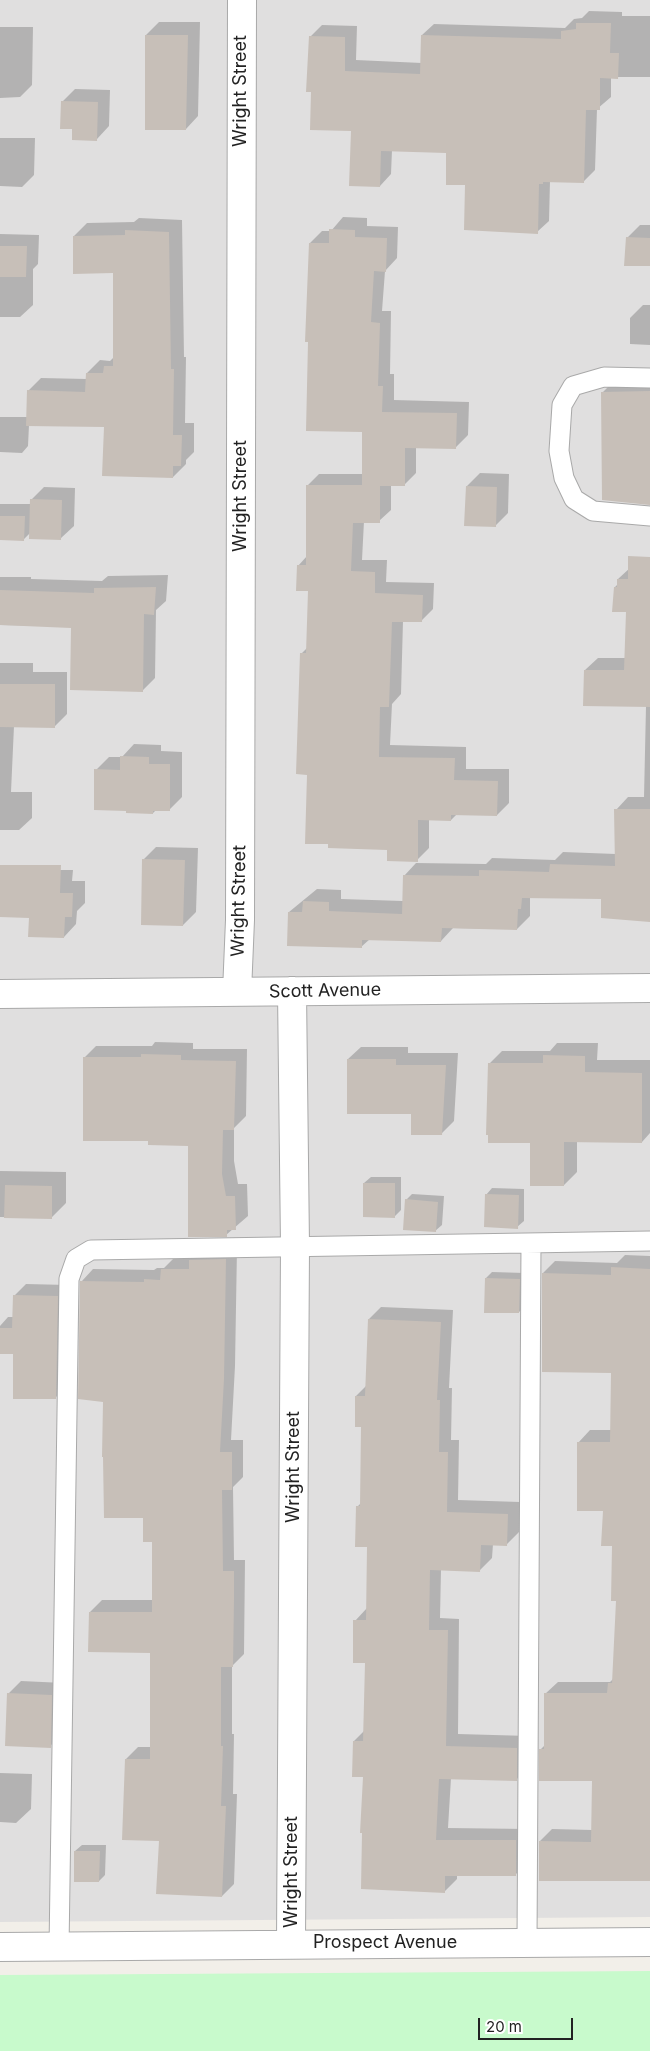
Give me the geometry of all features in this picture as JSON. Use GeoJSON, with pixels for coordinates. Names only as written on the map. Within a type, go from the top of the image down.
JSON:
{"type":"FeatureCollection","features":[{"type":"Feature","properties":{"kind":"street","name":"Wright Street"},"geometry":{"type":"LineString","coordinates":[[237,992],[240,910],[242,0]]}},
{"type":"Feature","properties":{"kind":"street","name":"Scott Avenue"},"geometry":{"type":"LineString","coordinates":[[0,994],[650,988]]}},
{"type":"Feature","properties":{"kind":"street","name":"Wright Street"},"geometry":{"type":"LineString","coordinates":[[291,1943],[295,1246],[292,991]]}},
{"type":"Feature","properties":{"kind":"street","name":"Prospect Avenue"},"geometry":{"type":"LineString","coordinates":[[0,1947],[59,1948],[291,1943],[650,1942]]}},
{"type":"Feature","properties":{"kind":"lane"},"geometry":{"type":"LineString","coordinates":[[650,378],[604,377],[573,386],[562,405],[560,451],[564,478],[574,500],[593,511],[650,516]]}},
{"type":"Feature","properties":{"kind":"lane"},"geometry":{"type":"LineString","coordinates":[[59,1948],[69,1279],[76,1259],[91,1250],[650,1241]]}},
{"type":"Feature","properties":{"kind":"lane"},"geometry":{"type":"LineString","coordinates":[[527,1942],[531,1243]]}},
{"type":"Feature","properties":{"kind":"shaded area"},"geometry":{"type":"Polygon","coordinates":[[[0,0],[650,0],[650,1917],[0,1922],[0,0]]]}},
{"type":"Feature","properties":{"kind":"green space"},"geometry":{"type":"Polygon","coordinates":[[[650,1971],[650,2051],[0,2051],[0,1975],[650,1971]]]}},
{"type":"Feature","properties":{"kind":"building"},"geometry":{"type":"Polygon","coordinates":[[[576,23],[611,23],[610,53],[619,53],[618,79],[600,78],[600,110],[586,110],[584,183],[543,182],[543,184],[539,184],[538,234],[464,230],[465,185],[446,185],[446,153],[381,151],[380,187],[349,186],[351,131],[310,130],[311,92],[306,92],[309,36],[345,37],[345,71],[420,74],[421,35],[561,39],[561,31],[576,29],[576,23]]]}},
{"type":"Feature","properties":{"kind":"building"},"geometry":{"type":"Polygon","coordinates":[[[145,35],[188,35],[186,130],[145,130],[145,35]]]}},
{"type":"Feature","properties":{"kind":"building"},"geometry":{"type":"Polygon","coordinates":[[[61,101],[98,102],[97,141],[72,140],[72,129],[60,129],[61,101]]]}},
{"type":"Feature","properties":{"kind":"building"},"geometry":{"type":"Polygon","coordinates":[[[329,229],[355,230],[355,237],[387,238],[386,272],[374,271],[371,322],[380,323],[378,386],[383,386],[382,412],[457,413],[456,449],[405,448],[405,486],[380,486],[380,523],[353,523],[351,571],[375,572],[375,593],[423,595],[422,622],[392,622],[389,707],[380,707],[379,757],[455,758],[454,780],[498,781],[497,816],[451,815],[451,821],[418,820],[418,862],[387,861],[387,850],[328,848],[328,844],[305,844],[307,775],[296,774],[300,653],[306,653],[308,591],[296,591],[297,565],[306,565],[306,485],[362,485],[362,432],[306,431],[308,342],[305,342],[309,243],[329,243],[329,229]]]}},
{"type":"Feature","properties":{"kind":"building"},"geometry":{"type":"Polygon","coordinates":[[[125,230],[169,232],[171,369],[174,369],[173,435],[182,435],[181,466],[173,466],[173,478],[102,476],[104,427],[26,426],[27,390],[85,392],[86,373],[103,373],[104,366],[113,366],[113,273],[73,274],[73,236],[125,235],[125,230]]]}},
{"type":"Feature","properties":{"kind":"building"},"geometry":{"type":"Polygon","coordinates":[[[626,237],[650,238],[650,266],[624,266],[626,237]]]}},
{"type":"Feature","properties":{"kind":"building"},"geometry":{"type":"Polygon","coordinates":[[[0,246],[27,246],[26,277],[0,277],[0,246]]]}},
{"type":"Feature","properties":{"kind":"building"},"geometry":{"type":"Polygon","coordinates":[[[650,391],[650,505],[602,500],[601,392],[650,391]]]}},
{"type":"Feature","properties":{"kind":"building"},"geometry":{"type":"Polygon","coordinates":[[[466,486],[497,487],[496,527],[464,526],[466,486]]]}},
{"type":"Feature","properties":{"kind":"building"},"geometry":{"type":"Polygon","coordinates":[[[30,499],[62,500],[61,540],[29,539],[30,499]]]}},
{"type":"Feature","properties":{"kind":"building"},"geometry":{"type":"Polygon","coordinates":[[[0,516],[25,516],[24,541],[0,540],[0,516]]]}},
{"type":"Feature","properties":{"kind":"building"},"geometry":{"type":"Polygon","coordinates":[[[628,556],[650,557],[650,707],[583,706],[584,670],[624,670],[626,612],[612,612],[614,587],[617,587],[617,579],[628,579],[628,556]]]}},
{"type":"Feature","properties":{"kind":"building"},"geometry":{"type":"Polygon","coordinates":[[[156,587],[154,615],[144,614],[143,692],[70,690],[71,628],[0,625],[0,590],[94,593],[94,588],[156,587]]]}},
{"type":"Feature","properties":{"kind":"building"},"geometry":{"type":"Polygon","coordinates":[[[0,684],[55,684],[55,728],[0,727],[0,684]]]}},
{"type":"Feature","properties":{"kind":"building"},"geometry":{"type":"Polygon","coordinates":[[[120,756],[149,757],[149,764],[170,764],[170,811],[153,811],[153,814],[94,810],[94,769],[120,770],[120,756]]]}},
{"type":"Feature","properties":{"kind":"building"},"geometry":{"type":"Polygon","coordinates":[[[614,809],[650,809],[650,922],[601,918],[601,899],[522,898],[521,909],[518,909],[517,930],[442,928],[441,942],[362,940],[362,948],[287,946],[288,912],[302,912],[303,901],[329,902],[329,911],[402,914],[403,875],[479,876],[479,870],[549,872],[550,864],[615,866],[614,809]]]}},
{"type":"Feature","properties":{"kind":"building"},"geometry":{"type":"Polygon","coordinates":[[[142,859],[185,860],[183,926],[141,925],[142,859]]]}},
{"type":"Feature","properties":{"kind":"building"},"geometry":{"type":"Polygon","coordinates":[[[0,865],[61,865],[60,893],[73,893],[72,917],[65,917],[64,938],[28,937],[29,918],[0,917],[0,865]]]}},
{"type":"Feature","properties":{"kind":"building"},"geometry":{"type":"Polygon","coordinates":[[[141,1054],[181,1055],[181,1060],[236,1061],[234,1130],[223,1130],[222,1174],[226,1196],[235,1196],[236,1230],[227,1230],[227,1237],[188,1237],[188,1146],[148,1145],[148,1141],[83,1141],[83,1057],[141,1057],[141,1054]]]}},
{"type":"Feature","properties":{"kind":"building"},"geometry":{"type":"Polygon","coordinates":[[[543,1055],[585,1056],[585,1072],[642,1073],[642,1143],[564,1142],[564,1186],[530,1186],[530,1143],[488,1143],[488,1135],[486,1135],[488,1063],[543,1063],[543,1055]]]}},
{"type":"Feature","properties":{"kind":"building"},"geometry":{"type":"Polygon","coordinates":[[[347,1059],[396,1059],[396,1065],[446,1065],[442,1135],[411,1135],[411,1114],[347,1114],[347,1059]]]}},
{"type":"Feature","properties":{"kind":"building"},"geometry":{"type":"Polygon","coordinates":[[[363,1183],[395,1183],[395,1218],[363,1217],[363,1183]]]}},
{"type":"Feature","properties":{"kind":"building"},"geometry":{"type":"Polygon","coordinates":[[[5,1185],[52,1186],[52,1219],[4,1218],[5,1185]]]}},
{"type":"Feature","properties":{"kind":"building"},"geometry":{"type":"Polygon","coordinates":[[[485,1194],[519,1195],[518,1229],[484,1227],[485,1194]]]}},
{"type":"Feature","properties":{"kind":"building"},"geometry":{"type":"Polygon","coordinates":[[[405,1199],[438,1202],[436,1232],[403,1230],[405,1199]]]}},
{"type":"Feature","properties":{"kind":"building"},"geometry":{"type":"Polygon","coordinates":[[[226,1259],[224,1379],[220,1452],[232,1452],[232,1490],[222,1490],[223,1571],[234,1571],[234,1598],[233,1667],[221,1667],[221,1746],[223,1746],[221,1806],[226,1806],[222,1897],[156,1894],[159,1841],[122,1840],[125,1759],[150,1759],[150,1653],[88,1652],[89,1612],[152,1612],[152,1542],[143,1542],[143,1518],[104,1518],[103,1402],[78,1399],[80,1281],[144,1282],[144,1279],[160,1280],[161,1269],[189,1269],[189,1260],[226,1259]]]}},
{"type":"Feature","properties":{"kind":"building"},"geometry":{"type":"Polygon","coordinates":[[[611,1267],[650,1269],[650,1881],[539,1881],[539,1841],[591,1842],[592,1781],[539,1781],[539,1749],[544,1749],[544,1693],[607,1693],[608,1683],[612,1683],[616,1601],[611,1601],[612,1546],[601,1546],[603,1511],[577,1511],[577,1442],[610,1442],[611,1373],[542,1372],[542,1273],[611,1275],[611,1267]]]}},
{"type":"Feature","properties":{"kind":"building"},"geometry":{"type":"Polygon","coordinates":[[[485,1278],[520,1279],[519,1313],[484,1313],[485,1278]]]}},
{"type":"Feature","properties":{"kind":"building"},"geometry":{"type":"Polygon","coordinates":[[[13,1295],[58,1296],[56,1399],[13,1399],[13,1354],[0,1354],[0,1328],[12,1328],[13,1295]]]}},
{"type":"Feature","properties":{"kind":"building"},"geometry":{"type":"Polygon","coordinates":[[[368,1319],[441,1322],[437,1400],[440,1400],[439,1452],[448,1452],[447,1512],[508,1514],[507,1546],[481,1545],[480,1572],[430,1570],[429,1630],[448,1630],[446,1746],[517,1748],[517,1781],[439,1779],[436,1840],[516,1840],[516,1876],[445,1876],[445,1893],[361,1889],[362,1833],[360,1833],[363,1777],[352,1777],[353,1741],[363,1741],[365,1663],[353,1663],[353,1620],[366,1620],[367,1547],[355,1547],[356,1506],[360,1506],[361,1427],[355,1427],[355,1396],[365,1396],[368,1319]]]}},
{"type":"Feature","properties":{"kind":"building"},"geometry":{"type":"Polygon","coordinates":[[[7,1693],[52,1695],[51,1748],[5,1746],[7,1693]]]}},
{"type":"Feature","properties":{"kind":"building"},"geometry":{"type":"Polygon","coordinates":[[[74,1851],[100,1851],[99,1882],[74,1882],[74,1851]]]}}]}
